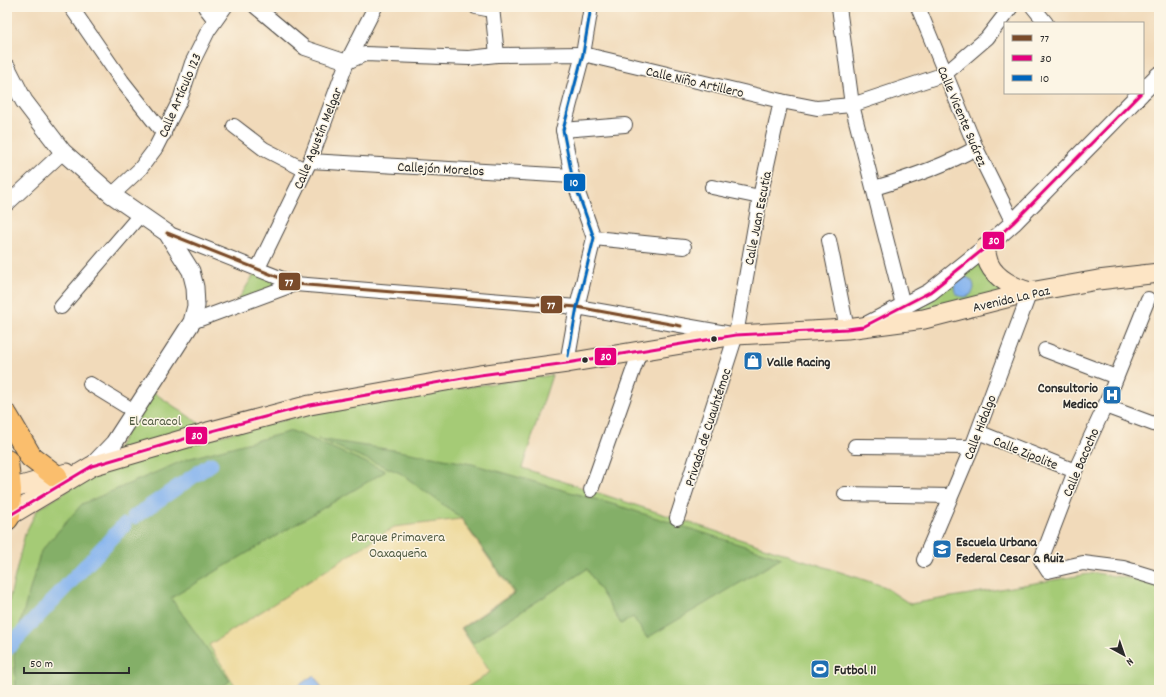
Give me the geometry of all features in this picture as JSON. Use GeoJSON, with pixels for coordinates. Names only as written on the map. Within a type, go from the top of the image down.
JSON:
{"type":"FeatureCollection","features":[{"type":"Feature","properties":{"kind":"main road"},"geometry":{"type":"LineString","coordinates":[[984,248],[989,264],[999,276],[1017,289],[1030,292]]}},
{"type":"Feature","properties":{"kind":"main road","name":"Avenida La Paz"},"geometry":{"type":"LineString","coordinates":[[92,466],[208,432],[310,406],[480,375],[567,363],[736,335],[855,328],[924,318],[1030,292],[1098,280],[1159,273]]}},
{"type":"Feature","properties":{"kind":"main road"},"geometry":{"type":"LineString","coordinates":[[7,416],[31,457],[56,476]]}},
{"type":"Feature","properties":{"kind":"main road"},"geometry":{"type":"LineString","coordinates":[[7,461],[9,490],[8,517]]}},
{"type":"Feature","properties":{"kind":"main road"},"geometry":{"type":"LineString","coordinates":[[9,490],[92,466]]}},
{"type":"Feature","properties":{"kind":"main road"},"geometry":{"type":"LineString","coordinates":[[8,517],[92,466]]}},
{"type":"Feature","properties":{"kind":"street"},"geometry":{"type":"LineString","coordinates":[[71,7],[122,81],[164,134]]}},
{"type":"Feature","properties":{"kind":"street"},"geometry":{"type":"LineString","coordinates":[[205,7],[215,20]]}},
{"type":"Feature","properties":{"kind":"street","name":"Calle Artículo 123"},"geometry":{"type":"LineString","coordinates":[[112,195],[140,169],[155,149],[180,100],[192,63],[208,31],[225,7]]}},
{"type":"Feature","properties":{"kind":"street"},"geometry":{"type":"LineString","coordinates":[[256,7],[305,48],[347,62]]}},
{"type":"Feature","properties":{"kind":"street","name":"Calle Agustín Melgar"},"geometry":{"type":"LineString","coordinates":[[258,268],[307,165],[347,62],[375,7]]}},
{"type":"Feature","properties":{"kind":"street"},"geometry":{"type":"LineString","coordinates":[[476,7],[492,8],[497,55]]}},
{"type":"Feature","properties":{"kind":"street"},"geometry":{"type":"LineString","coordinates":[[567,363],[576,307],[594,238],[572,176],[563,130],[583,54],[591,7]]}},
{"type":"Feature","properties":{"kind":"street"},"geometry":{"type":"LineString","coordinates":[[839,7],[852,105],[904,305]]}},
{"type":"Feature","properties":{"kind":"street","name":"Calle Vicente Suárez"},"geometry":{"type":"LineString","coordinates":[[918,7],[976,148],[1013,223]]}},
{"type":"Feature","properties":{"kind":"street","name":"Calle Niño Artillero"},"geometry":{"type":"LineString","coordinates":[[347,62],[365,54],[469,58],[497,55],[583,54],[781,101],[817,108],[852,105],[945,74],[987,38],[1011,7]]}},
{"type":"Feature","properties":{"kind":"street"},"geometry":{"type":"LineString","coordinates":[[1033,7],[1045,22]]}},
{"type":"Feature","properties":{"kind":"street"},"geometry":{"type":"LineString","coordinates":[[7,68],[24,101],[63,152],[112,195],[167,233],[295,284],[576,307],[736,335]]}},
{"type":"Feature","properties":{"kind":"street"},"geometry":{"type":"LineString","coordinates":[[1144,90],[1159,75]]}},
{"type":"Feature","properties":{"kind":"street"},"geometry":{"type":"LineString","coordinates":[[829,240],[855,328],[930,292],[984,248],[1013,223],[1140,94]]}},
{"type":"Feature","properties":{"kind":"street","name":"Calle Juan Escutia"},"geometry":{"type":"LineString","coordinates":[[736,335],[760,197],[781,101]]}},
{"type":"Feature","properties":{"kind":"street"},"geometry":{"type":"LineString","coordinates":[[563,130],[625,125]]}},
{"type":"Feature","properties":{"kind":"street"},"geometry":{"type":"LineString","coordinates":[[234,126],[264,149],[307,165]]}},
{"type":"Feature","properties":{"kind":"street"},"geometry":{"type":"LineString","coordinates":[[874,188],[908,178],[963,156],[976,148]]}},
{"type":"Feature","properties":{"kind":"street"},"geometry":{"type":"LineString","coordinates":[[7,204],[63,152]]}},
{"type":"Feature","properties":{"kind":"street","name":"Callejón Morelos"},"geometry":{"type":"LineString","coordinates":[[307,165],[572,176]]}},
{"type":"Feature","properties":{"kind":"street"},"geometry":{"type":"LineString","coordinates":[[712,187],[760,197]]}},
{"type":"Feature","properties":{"kind":"street"},"geometry":{"type":"LineString","coordinates":[[61,306],[140,215]]}},
{"type":"Feature","properties":{"kind":"street"},"geometry":{"type":"LineString","coordinates":[[92,466],[114,444],[134,411],[150,390],[192,322],[196,306],[195,287],[191,271],[167,233]]}},
{"type":"Feature","properties":{"kind":"street"},"geometry":{"type":"LineString","coordinates":[[594,238],[684,247]]}},
{"type":"Feature","properties":{"kind":"street"},"geometry":{"type":"LineString","coordinates":[[192,322],[295,284]]}},
{"type":"Feature","properties":{"kind":"street","name":"Calle Hidalgo"},"geometry":{"type":"LineString","coordinates":[[924,560],[978,432],[1030,292]]}},
{"type":"Feature","properties":{"kind":"street","name":"Calle Bacocho"},"geometry":{"type":"LineString","coordinates":[[1148,299],[1105,406],[1075,471],[1041,560],[1048,571],[1083,563],[1123,568],[1159,578]]}},
{"type":"Feature","properties":{"kind":"street","name":"Privada de Cuauhtémoc"},"geometry":{"type":"LineString","coordinates":[[677,518],[736,335]]}},
{"type":"Feature","properties":{"kind":"street"},"geometry":{"type":"LineString","coordinates":[[1044,350],[1116,376]]}},
{"type":"Feature","properties":{"kind":"street"},"geometry":{"type":"LineString","coordinates":[[591,490],[640,351]]}},
{"type":"Feature","properties":{"kind":"street"},"geometry":{"type":"LineString","coordinates":[[90,384],[134,411]]}},
{"type":"Feature","properties":{"kind":"street"},"geometry":{"type":"LineString","coordinates":[[1105,406],[1159,426]]}},
{"type":"Feature","properties":{"kind":"street","name":"Calle Zipolite"},"geometry":{"type":"LineString","coordinates":[[978,432],[1075,471]]}},
{"type":"Feature","properties":{"kind":"street"},"geometry":{"type":"LineString","coordinates":[[855,446],[972,447]]}},
{"type":"Feature","properties":{"kind":"street"},"geometry":{"type":"LineString","coordinates":[[845,494],[950,496]]}},
{"type":"Feature","properties":{"kind":"green space"},"geometry":{"type":"Polygon","coordinates":[[[982,244],[1008,294],[894,318],[982,244]]]}},
{"type":"Feature","properties":{"kind":"green space"},"geometry":{"type":"Polygon","coordinates":[[[258,268],[295,284],[233,308],[258,268]]]}},
{"type":"Feature","properties":{"kind":"green space","name":"Parque Primavera Oaxaqueña"},"geometry":{"type":"Polygon","coordinates":[[[552,375],[522,468],[883,586],[910,604],[1095,573],[1154,582],[1159,587],[1159,690],[7,690],[7,609],[25,534],[37,510],[96,473],[160,451],[348,404],[552,375]]]}},
{"type":"Feature","properties":{"kind":"green space","name":"El caracol"},"geometry":{"type":"Polygon","coordinates":[[[150,390],[206,428],[114,455],[150,390]]]}},
{"type":"Feature","properties":{"kind":"green space"},"geometry":{"type":"Polygon","coordinates":[[[292,431],[386,471],[171,598],[230,681],[217,690],[16,690],[14,657],[18,631],[41,551],[82,504],[187,459],[292,431]]]}},
{"type":"Feature","properties":{"kind":"green space"},"geometry":{"type":"Polygon","coordinates":[[[318,439],[472,464],[619,506],[782,558],[647,638],[633,617],[621,624],[587,569],[473,643],[462,628],[515,593],[460,517],[400,473],[318,439]]]}},
{"type":"Feature","properties":{"kind":"sand"},"geometry":{"type":"Polygon","coordinates":[[[461,519],[513,593],[461,628],[490,672],[463,690],[238,690],[209,645],[394,527],[461,519]]]}},
{"type":"Feature","properties":{"kind":"water"},"geometry":{"type":"Polygon","coordinates":[[[960,277],[968,277],[974,283],[974,291],[968,297],[960,297],[954,291],[954,283],[960,277]]]}},
{"type":"Feature","properties":{"kind":"water"},"geometry":{"type":"Polygon","coordinates":[[[314,675],[323,690],[292,690],[314,675]]]}},
{"type":"Feature","properties":{"kind":"waterway"},"geometry":{"type":"LineString","coordinates":[[134,517],[211,464]]}},
{"type":"Feature","properties":{"kind":"waterway"},"geometry":{"type":"LineString","coordinates":[[7,649],[124,525]]}},
{"type":"Feature","properties":{"kind":"transit line","name":"10"},"geometry":{"type":"LineString","coordinates":[[568,356],[577,307],[594,238],[572,176],[563,130],[583,54],[591,7]]}},
{"type":"Feature","properties":{"kind":"transit line","name":"30"},"geometry":{"type":"LineString","coordinates":[[7,517],[92,466],[208,432],[310,405],[480,375],[567,363],[736,335],[863,327],[930,292],[985,248],[1013,223],[1140,94]]}},
{"type":"Feature","properties":{"kind":"transit line","name":"77"},"geometry":{"type":"LineString","coordinates":[[167,233],[295,284],[577,307],[681,326]]}},
{"type":"Feature","properties":{"kind":"place","name":"Valle Racing"},"geometry":{"type":"Point","coordinates":[753,361]}},
{"type":"Feature","properties":{"kind":"place","name":"Consultorio Medico"},"geometry":{"type":"Point","coordinates":[1112,395]}},
{"type":"Feature","properties":{"kind":"place","name":"Escuela Urbana Federal Cesar a Ruiz"},"geometry":{"type":"Point","coordinates":[942,549]}},
{"type":"Feature","properties":{"kind":"place","name":"Futbol 11"},"geometry":{"type":"Point","coordinates":[820,669]}}]}
